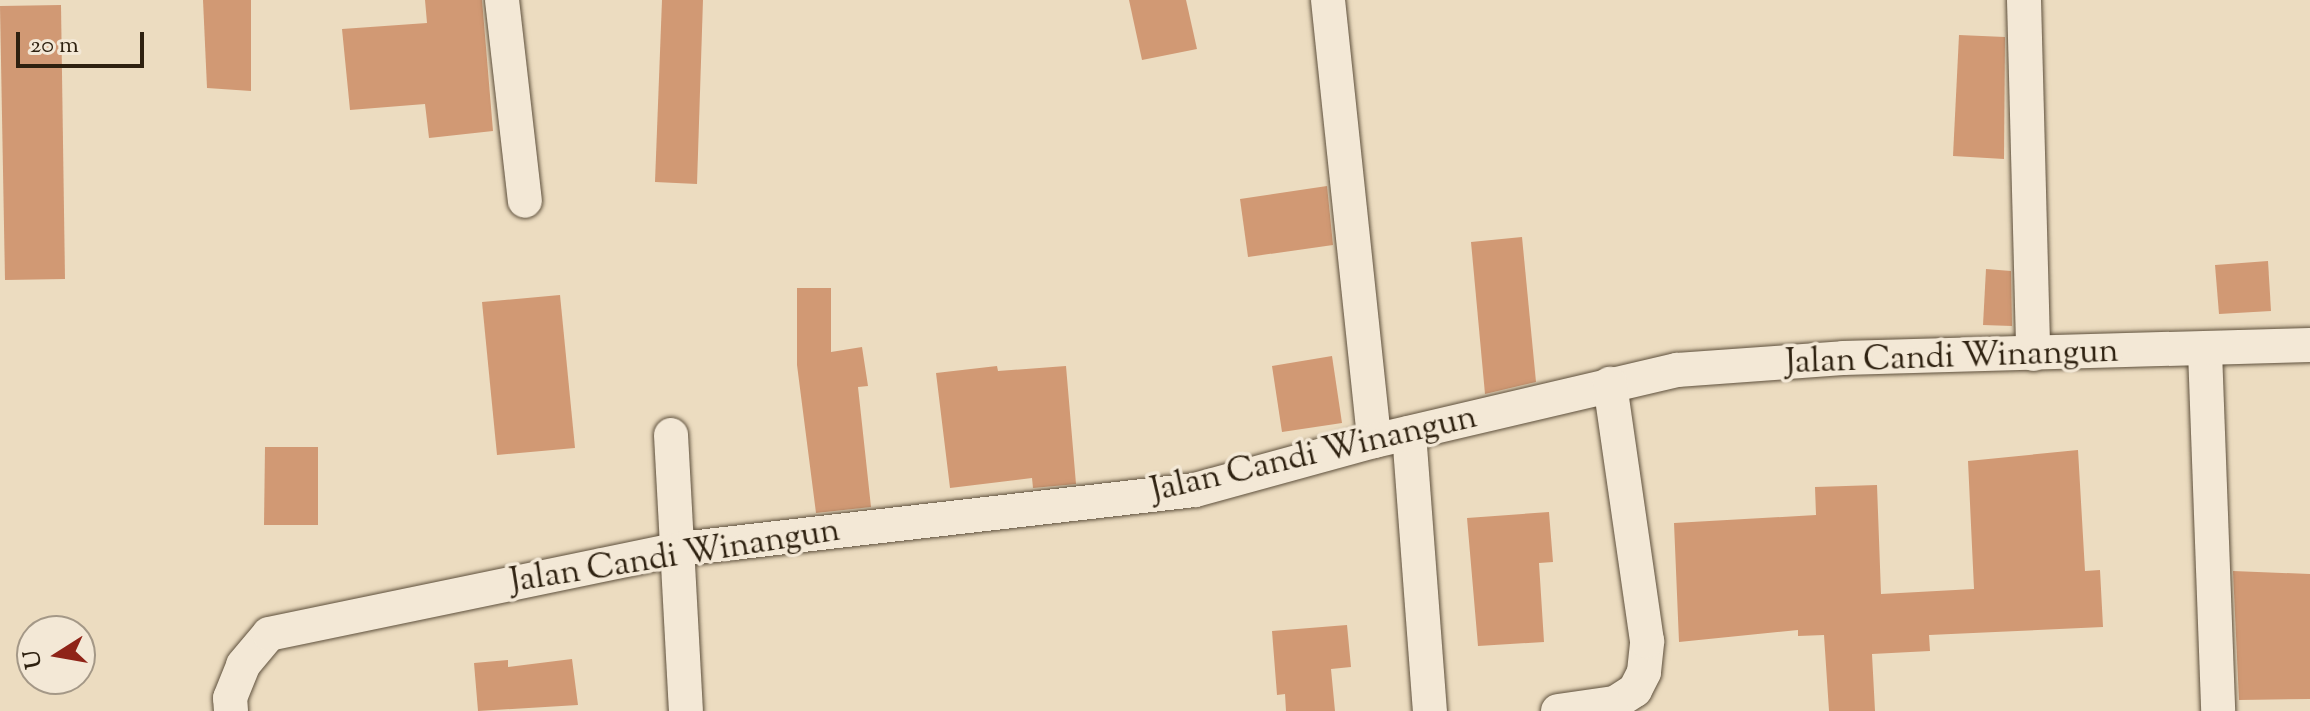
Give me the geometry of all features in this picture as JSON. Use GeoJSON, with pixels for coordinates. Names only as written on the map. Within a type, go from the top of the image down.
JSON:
{"type":"FeatureCollection","features":[{"type":"Feature","properties":{"kind":"street"},"geometry":{"type":"LineString","coordinates":[[502,0],[525,201]]}},
{"type":"Feature","properties":{"kind":"street"},"geometry":{"type":"LineString","coordinates":[[1328,0],[1374,441]]}},
{"type":"Feature","properties":{"kind":"street"},"geometry":{"type":"LineString","coordinates":[[2024,0],[2033,354]]}},
{"type":"Feature","properties":{"kind":"street","name":"Jalan Candi Winangun"},"geometry":{"type":"LineString","coordinates":[[231,711],[230,698],[243,665],[269,634],[681,549],[1195,490],[1374,441],[1677,370],[1828,359],[2205,351],[2310,345]]}},
{"type":"Feature","properties":{"kind":"street"},"geometry":{"type":"LineString","coordinates":[[2205,351],[2218,711]]}},
{"type":"Feature","properties":{"kind":"street"},"geometry":{"type":"LineString","coordinates":[[1558,711],[1615,703],[1635,690],[1644,672],[1647,641],[1610,384]]}},
{"type":"Feature","properties":{"kind":"street"},"geometry":{"type":"LineString","coordinates":[[1409,433],[1430,711]]}},
{"type":"Feature","properties":{"kind":"street"},"geometry":{"type":"LineString","coordinates":[[671,435],[681,549],[686,711]]}},
{"type":"Feature","properties":{"kind":"building"},"geometry":{"type":"Polygon","coordinates":[[[203,0],[251,0],[251,91],[207,88],[203,0]]]}},
{"type":"Feature","properties":{"kind":"building"},"geometry":{"type":"Polygon","coordinates":[[[425,0],[482,0],[493,131],[429,138],[425,104],[350,110],[342,29],[427,23],[425,0]]]}},
{"type":"Feature","properties":{"kind":"building"},"geometry":{"type":"Polygon","coordinates":[[[662,0],[703,0],[697,184],[655,182],[662,0]]]}},
{"type":"Feature","properties":{"kind":"building"},"geometry":{"type":"Polygon","coordinates":[[[1129,0],[1186,0],[1197,49],[1142,60],[1129,0]]]}},
{"type":"Feature","properties":{"kind":"building"},"geometry":{"type":"Polygon","coordinates":[[[61,5],[65,279],[5,280],[0,6],[61,5]]]}},
{"type":"Feature","properties":{"kind":"building"},"geometry":{"type":"Polygon","coordinates":[[[1959,35],[2005,37],[2004,159],[1953,156],[1959,35]]]}},
{"type":"Feature","properties":{"kind":"building"},"geometry":{"type":"Polygon","coordinates":[[[1327,186],[1333,245],[1248,257],[1240,199],[1327,186]]]}},
{"type":"Feature","properties":{"kind":"building"},"geometry":{"type":"Polygon","coordinates":[[[1522,237],[1536,382],[1485,394],[1471,242],[1522,237]]]}},
{"type":"Feature","properties":{"kind":"building"},"geometry":{"type":"Polygon","coordinates":[[[2268,261],[2271,311],[2219,314],[2215,265],[2268,261]]]}},
{"type":"Feature","properties":{"kind":"building"},"geometry":{"type":"Polygon","coordinates":[[[1986,269],[2011,271],[2012,326],[1983,325],[1986,269]]]}},
{"type":"Feature","properties":{"kind":"building"},"geometry":{"type":"Polygon","coordinates":[[[797,288],[831,288],[831,352],[862,347],[868,386],[858,387],[871,507],[816,513],[797,365],[797,288]]]}},
{"type":"Feature","properties":{"kind":"building"},"geometry":{"type":"Polygon","coordinates":[[[560,295],[575,448],[497,455],[482,302],[560,295]]]}},
{"type":"Feature","properties":{"kind":"building"},"geometry":{"type":"Polygon","coordinates":[[[1332,356],[1342,423],[1282,432],[1272,366],[1332,356]]]}},
{"type":"Feature","properties":{"kind":"building"},"geometry":{"type":"Polygon","coordinates":[[[997,366],[998,371],[1066,366],[1076,484],[1033,488],[1032,478],[950,488],[936,373],[997,366]]]}},
{"type":"Feature","properties":{"kind":"building"},"geometry":{"type":"Polygon","coordinates":[[[265,447],[318,447],[318,525],[264,525],[265,447]]]}},
{"type":"Feature","properties":{"kind":"building"},"geometry":{"type":"Polygon","coordinates":[[[2078,450],[2085,571],[2100,570],[2103,627],[1929,635],[1930,651],[1872,654],[1875,711],[1829,711],[1824,635],[1798,636],[1798,630],[1679,642],[1674,523],[1816,515],[1815,487],[1877,485],[1881,594],[1974,589],[1968,461],[2078,450]]]}},
{"type":"Feature","properties":{"kind":"building"},"geometry":{"type":"Polygon","coordinates":[[[1549,512],[1553,562],[1539,563],[1544,642],[1478,646],[1467,518],[1549,512]]]}},
{"type":"Feature","properties":{"kind":"building"},"geometry":{"type":"Polygon","coordinates":[[[2233,571],[2310,574],[2310,699],[2239,700],[2233,571]]]}},
{"type":"Feature","properties":{"kind":"building"},"geometry":{"type":"Polygon","coordinates":[[[1347,625],[1351,667],[1331,669],[1335,711],[1286,711],[1285,694],[1277,695],[1272,631],[1347,625]]]}},
{"type":"Feature","properties":{"kind":"building"},"geometry":{"type":"Polygon","coordinates":[[[572,659],[578,705],[478,711],[474,663],[508,660],[508,667],[572,659]]]}}]}
